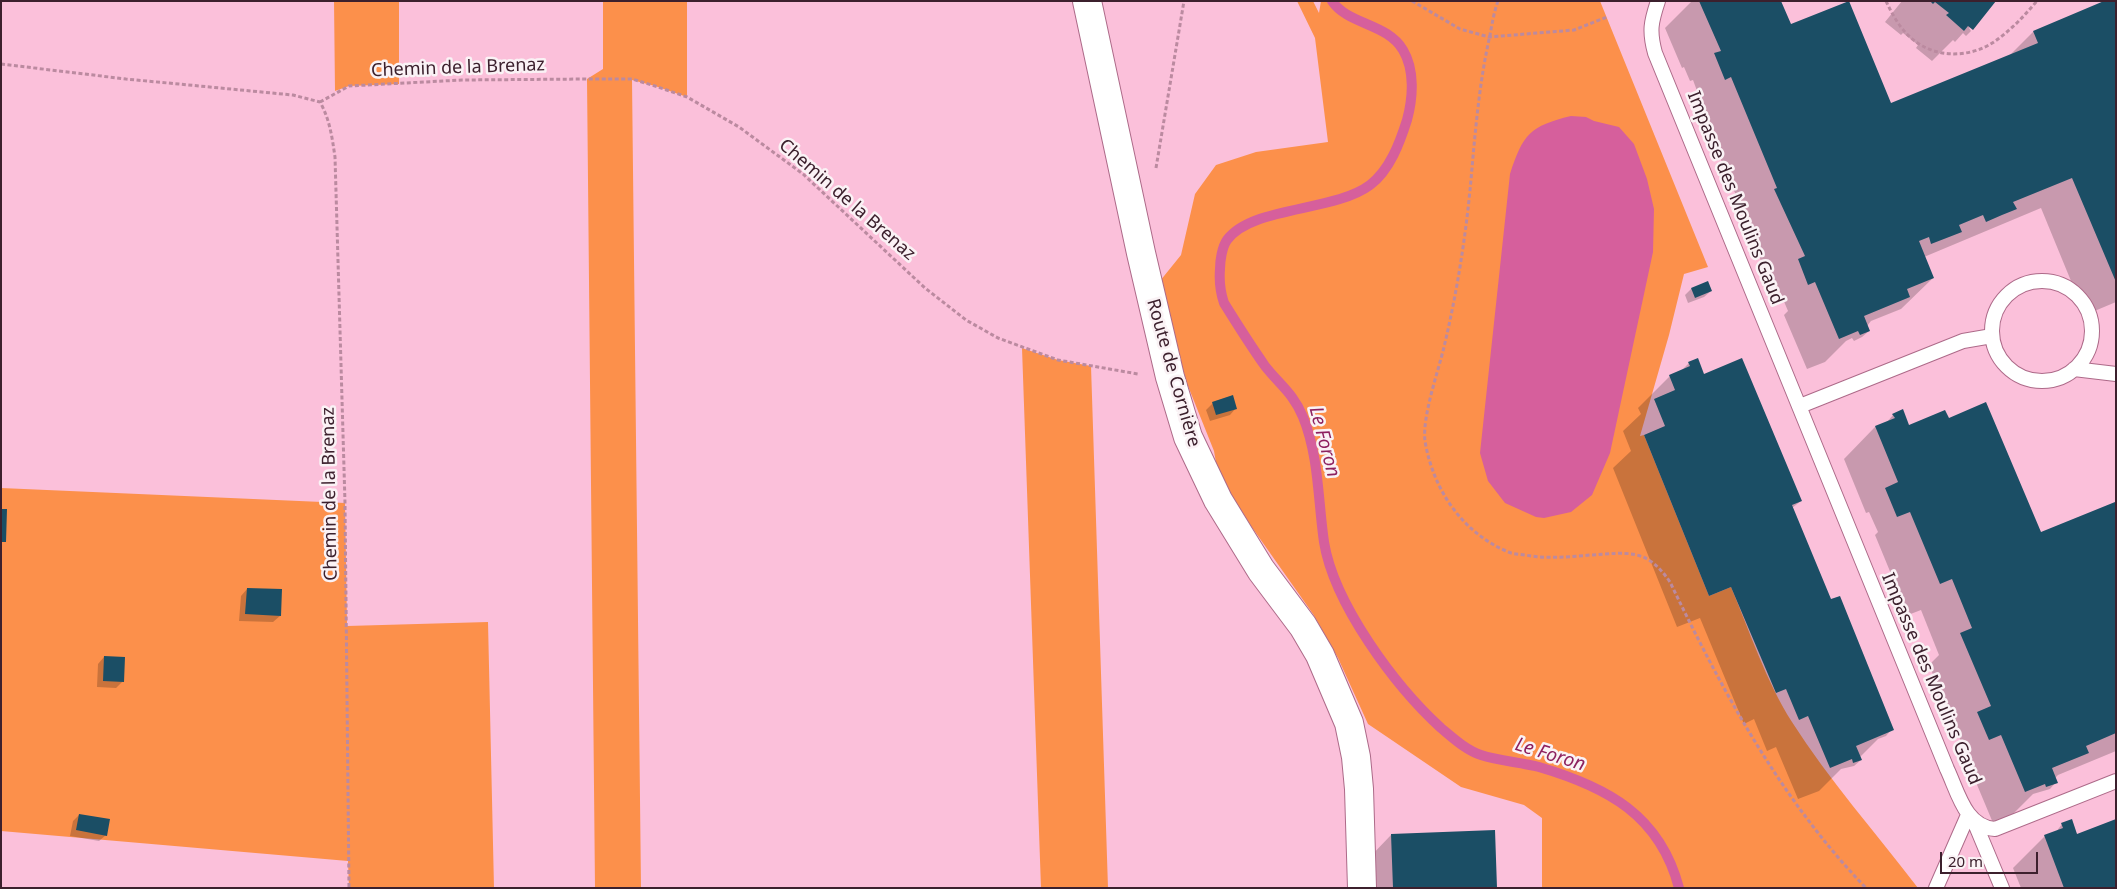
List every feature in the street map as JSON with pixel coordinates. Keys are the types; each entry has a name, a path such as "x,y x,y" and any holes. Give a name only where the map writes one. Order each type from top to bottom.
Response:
{"street":[{"name":"Route de Cornière","path":"1087,1 1139,244 1170,377 1188,437 1204,474 1262,570 1303,626 1320,654 1349,723 1356,757 1362,888"}],"lane":[{"name":"Impasse des Moulins Gaud","path":"1658,1 1650,28 1650,36 1655,53 1944,760 2002,888"},
{"path":"2043,281 2061,285 2076,294 2084,303 2092,326 2088,350 2074,369 2060,377 2044,381 2023,377 2013,372 1999,356 1992,336 1996,312 2009,293 2019,286 2031,282 2043,281"},
{"path":"1800,406 1963,341 1992,336"},
{"path":"2074,369 2116,374"},
{"path":"1936,888 1971,818 1988,829 2004,827 2116,781"}],"path":[{"path":"1155,172 1184,1"},
{"path":"1412,1 1460,29 1489,37 1574,30 1607,17"},
{"path":"1498,1 1483,62 1459,279 1428,414 1425,438 1435,476 1444,496 1472,530 1491,544 1508,552 1538,557 1590,556 1621,552 1648,558 1660,568 1670,582 1722,684 1758,748 1798,809 1842,863 1866,888"},
{"path":"1886,1 1901,27 1914,41 1936,52 1952,54 1981,49 1998,40 2037,1"},
{"path":"1,64 126,79 293,95 320,102"},
{"name":"Chemin de la Brenaz","path":"348,888 345,503 335,157 330,125 320,102 349,86 462,80 632,79 656,86 687,97 739,126 803,174 925,288 966,320 998,338 1058,360 1148,376 1170,377"}],"shaded area":[{"path":"334,1 399,1 399,84 349,86 335,91"},
{"path":"603,1 687,1 687,97 632,80 641,888 595,888 587,79 603,69"},
{"path":"1297,1 1313,1 1319,13 1321,1 1600,1 1708,267 1684,274 1669,335 1640,436 1644,435 1709,596 1731,587 1766,673 1792,722 1837,786 1918,888 1542,888 1542,818 1524,805 1461,787 1368,724 1338,658 1313,614 1251,526 1218,474 1214,451 1186,381 1160,281 1181,255 1195,194 1216,165 1256,152 1328,142 1315,38"},
{"path":"1571,116 1586,117 1594,121 1619,127 1634,144 1647,179 1654,209 1653,252 1610,453 1592,495 1571,512 1544,518 1536,517 1505,503 1488,481 1480,453 1510,174 1519,149 1530,134 1546,124"},
{"path":"1022,348 1058,360 1091,366 1108,888 1041,888"},
{"path":"1,488 345,503 347,626 488,622 494,888 349,888 348,861 1,831"}],"building":[{"path":"1699,1 1781,1 1791,24 1849,1 1891,103 2038,43 2033,31 2104,1 2116,1 2116,282 2072,178 2013,202 2017,209 1986,222 1983,215 1959,225 1962,232 1931,244 1929,237 1919,241 1934,278 1907,289 1910,297 1864,316 1870,331 1860,335 1858,331 1839,339 1815,282 1808,285 1798,259 1805,256 1774,189 1777,188 1731,77 1725,80 1714,53 1721,51"},
{"path":"1930,1 1996,1 1973,30 1968,26 1964,31 1946,15 1949,13 1935,2 1933,4"},
{"path":"1708,281 1712,291 1695,298 1691,288"},
{"path":"1698,358 1704,374 1742,358 1802,501 1792,505 1831,599 1840,596 1894,730 1856,746 1862,760 1853,763 1852,759 1830,768 1808,716 1799,720 1786,689 1776,693 1731,587 1709,596 1644,435 1665,426 1654,399 1675,390 1669,375 1690,366 1688,362"},
{"path":"1233,395 1237,409 1216,415 1212,402"},
{"path":"1986,402 2041,532 2115,502 2116,505 2116,733 2086,746 2089,753 2052,768 2058,783 2046,787 2045,784 2025,792 2001,735 1989,740 1977,712 1991,706 1960,633 1972,628 1952,579 1940,584 1910,512 1897,517 1885,488 1898,482 1875,426 1895,418 1892,414 1903,409 1909,425 1945,410 1949,418"},
{"path":"1,509 7,509 6,542 1,542"},
{"path":"247,588 282,589 281,616 245,614"},
{"path":"104,656 125,657 124,682 103,681"},
{"path":"79,814 110,819 107,836 76,830"},
{"path":"2072,819 2077,834 2116,819 2116,888 2064,888 2044,835 2063,828 2061,823"},
{"path":"1495,830 1497,888 1393,888 1391,834"}],"waterway":[{"name":"Le Foron","path":"1332,1 1348,15 1387,34 1403,50 1410,66 1412,93 1407,120 1401,137 1389,164 1383,172 1370,185 1355,194 1255,221 1239,229 1227,240 1220,262 1220,282 1224,303 1265,366 1295,402 1303,417 1315,463 1324,542 1330,566 1353,617 1386,667 1441,728 1470,750 1488,757 1532,765 1564,775 1587,784 1627,808 1644,823 1659,841 1670,863 1679,888"}]}
